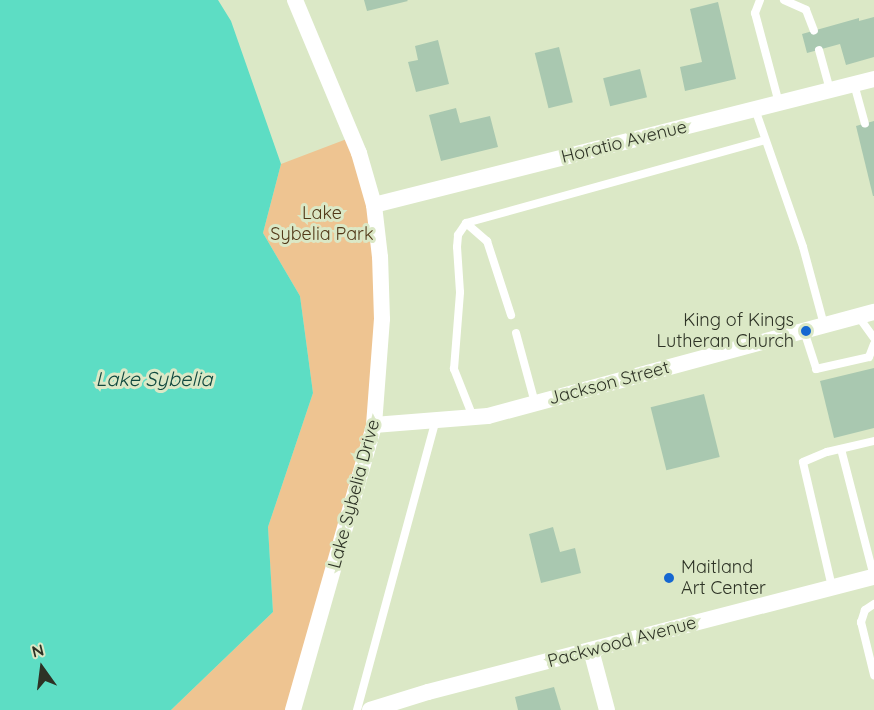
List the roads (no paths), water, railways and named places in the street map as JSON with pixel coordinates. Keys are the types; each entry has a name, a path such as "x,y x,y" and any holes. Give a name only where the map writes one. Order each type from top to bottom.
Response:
{"street":[{"name":"Lake Sybelia Drive","path":"293,710 375,425 382,318 380,257 374,205 359,153 295,0"},
{"name":"Horatio Avenue","path":"374,205 874,79"},
{"name":"Jackson Street","path":"375,425 435,422 473,417 535,403 866,314"},
{"name":"Packwood Avenue","path":"370,710 874,577"},
{"path":"591,650 607,710"}],"lane":[{"path":"760,0 755,13 779,103"},
{"path":"784,0 806,10 814,30"},
{"path":"819,50 830,90"},
{"path":"854,84 865,124"},
{"path":"755,109 803,247 824,325"},
{"path":"473,417 454,369 460,292 457,247 458,235 466,223 765,140"},
{"path":"466,223 487,241 511,315"},
{"path":"866,314 874,339"},
{"path":"804,331 816,369 869,357 874,344"},
{"path":"516,333 535,403"},
{"path":"357,710 435,422"},
{"path":"832,587 803,462 874,441"},
{"path":"841,449 874,577"},
{"path":"874,604 865,610 861,622 874,675"}],"water":[{"name":"Lake Sybelia","path":"0,0 218,0 231,21 281,164 263,233 300,296 313,393 268,527 273,612 171,710 0,710"}],"place":[{"name":"King of Kings Lutheran Church","path":"806,331"},
{"name":"Maitland Art Center","path":"669,578"}],"park label":[{"name":"Lake Sybelia Park","path":"322,224"}]}
